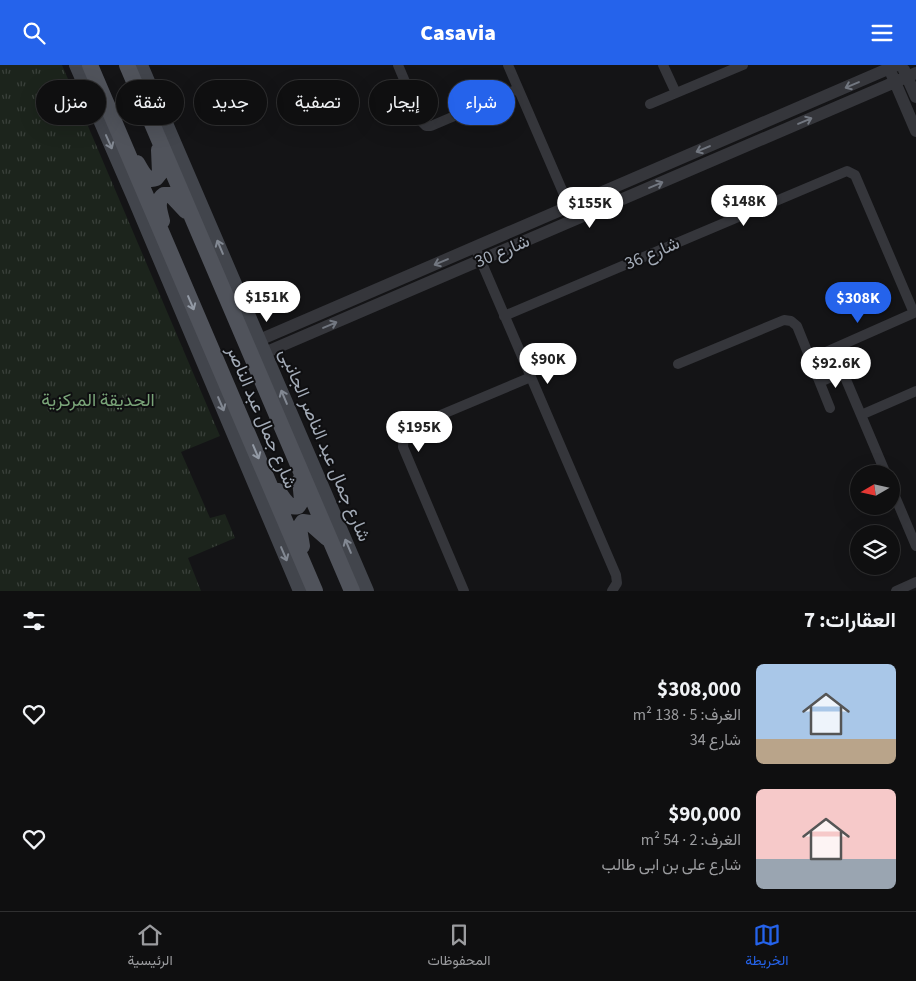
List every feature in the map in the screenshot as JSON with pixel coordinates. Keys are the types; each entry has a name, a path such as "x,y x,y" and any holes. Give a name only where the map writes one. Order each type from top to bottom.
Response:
{"main road":[{"path":"76,65 217,378 300,591"},
{"name":"شارع جمال عبد الناصر","path":"90,65 166,243 217,378 266,475 315,591"},
{"name":"شارع جمال عبد الناصر","path":"127,65 194,220 256,349 299,466 352,591"},
{"name":"شارع جمال عبد الناصر الجانبى","path":"141,65 256,349 367,591"},
{"path":"122,140 146,178 153,179 159,176 160,173 158,136"},
{"path":"166,243 159,203 161,196 171,195 194,220"},
{"path":"266,475 288,505 296,507 300,505 302,500 299,466"},
{"path":"305,567 299,530 302,524 310,523 330,541"}],"street":[{"path":"398,65 422,122 428,126 518,89"},
{"path":"508,65 574,220"},
{"path":"663,65 676,93"},
{"path":"650,104 743,65"},
{"name":"شارع 30","path":"256,349 475,247 893,67"},
{"path":"893,67 895,82 916,131"},
{"name":"شارع 30","path":"256,349 481,260 895,82 908,72"},
{"path":"908,72 916,97"},
{"name":"شارع 36","path":"504,315 847,171 856,175 915,312"},
{"path":"475,247 616,575 617,583 612,591"},
{"path":"810,359 915,312"},
{"path":"678,364 784,320 791,321 797,326 830,408"},
{"path":"833,349 882,465"},
{"path":"820,382 842,372"},
{"path":"464,591 403,447 404,435 412,427 531,377"},
{"path":"861,415 916,391"},
{"path":"900,508 916,546"},
{"path":"896,591 916,582"}],"green space":[{"name":"الحديقة المركزية","path":"0,65 62,65 68,80 36,80 36,125 88,125 220,436 181,452 210,518 225,514 235,538 188,558 201,591 0,591"}]}
